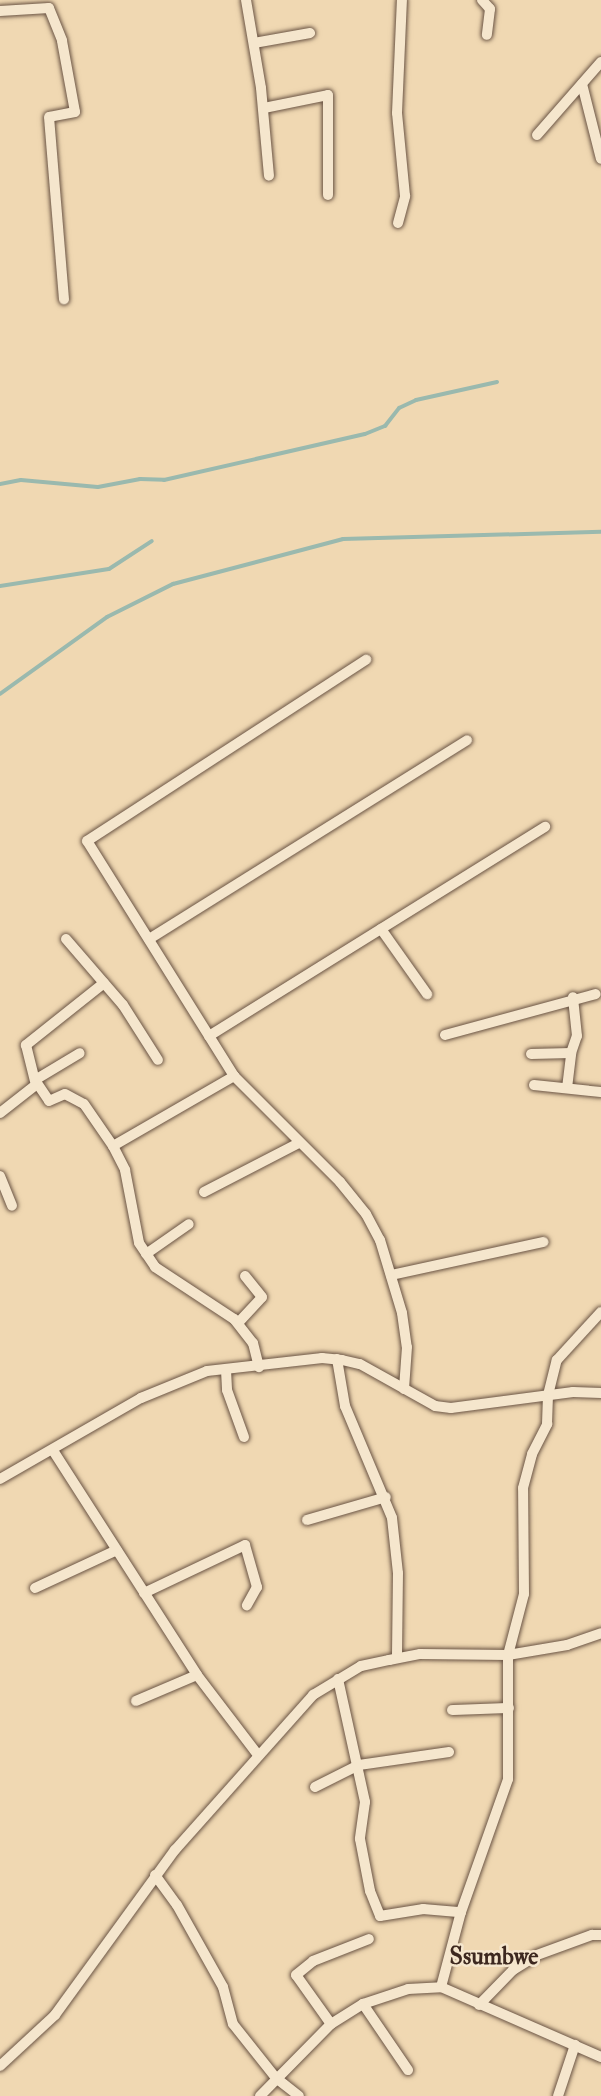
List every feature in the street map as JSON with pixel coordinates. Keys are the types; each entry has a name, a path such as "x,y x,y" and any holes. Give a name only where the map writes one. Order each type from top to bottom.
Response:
{"street":[{"path":"246,0 264,108 268,176"},
{"path":"398,223 405,196 397,113 402,0"},
{"path":"482,0 490,9 487,35"},
{"path":"0,11 49,8 62,41 75,112 49,117 64,299"},
{"path":"254,44 310,33"},
{"path":"537,135 601,62"},
{"path":"582,84 601,159"},
{"path":"264,108 328,95 328,195"},
{"path":"366,660 87,841 234,1076 340,1182 366,1214 391,1275 407,1347 404,1389"},
{"path":"148,939 467,740"},
{"path":"209,1036 545,827"},
{"path":"381,929 427,994"},
{"path":"66,939 123,1005 158,1060"},
{"path":"104,983 26,1046 36,1082 49,1101 65,1094 84,1104 113,1146 125,1170 139,1243 146,1254 155,1267 238,1323 253,1343 259,1367"},
{"path":"446,1035 573,997 596,994"},
{"path":"567,1089 571,1053 577,1036 573,997"},
{"path":"0,1113 36,1082 80,1053"},
{"path":"531,1054 571,1053"},
{"path":"113,1146 234,1076"},
{"path":"534,1085 601,1092"},
{"path":"204,1192 299,1143"},
{"path":"0,1176 12,1206"},
{"path":"146,1254 189,1224"},
{"path":"391,1275 543,1242"},
{"path":"238,1323 262,1297 245,1276"},
{"path":"441,1988 461,1912 508,1779 508,1654 524,1594 524,1488 532,1454 547,1424 548,1395 563,1349 601,1312"},
{"path":"337,1359 345,1406 386,1497 398,1573 397,1658"},
{"path":"0,1479 54,1452 141,1398 207,1371 337,1359 360,1364 435,1406 451,1408 548,1395 601,1394"},
{"path":"226,1370 227,1390 244,1437"},
{"path":"54,1452 197,1675 258,1755"},
{"path":"307,1520 386,1497"},
{"path":"144,1593 245,1545 256,1587 247,1605"},
{"path":"35,1588 117,1550"},
{"path":"0,2066 55,2015 155,1875 313,1695 361,1666 397,1658 456,1653 508,1654 567,1645 601,1633"},
{"path":"136,1701 197,1675"},
{"path":"338,1679 359,1765 365,1802 360,1839 370,1891 380,1917 423,1909 461,1912"},
{"path":"452,1710 509,1708"},
{"path":"315,1786 359,1765 449,1752"},
{"path":"155,1875 177,1905 223,1987 233,2024 276,2078 299,2096"},
{"path":"479,2005 513,1970 537,1955 592,1935 601,1935"},
{"path":"331,2024 296,1975 313,1960 369,1939"},
{"path":"260,2096 331,2024 363,2004 408,1989 441,1988 601,2057"},
{"path":"363,2004 408,2070"},
{"path":"558,2096 575,2045"}],"waterway":[{"path":"0,484 21,480 98,487 140,479 164,480 365,434 385,426 399,408 416,400 497,382"},
{"path":"0,694 107,617 173,584 343,539 601,532"},
{"path":"0,586 109,569 152,541"}],"district":[{"name":"Ssumbwe","path":"494,1957"}]}
